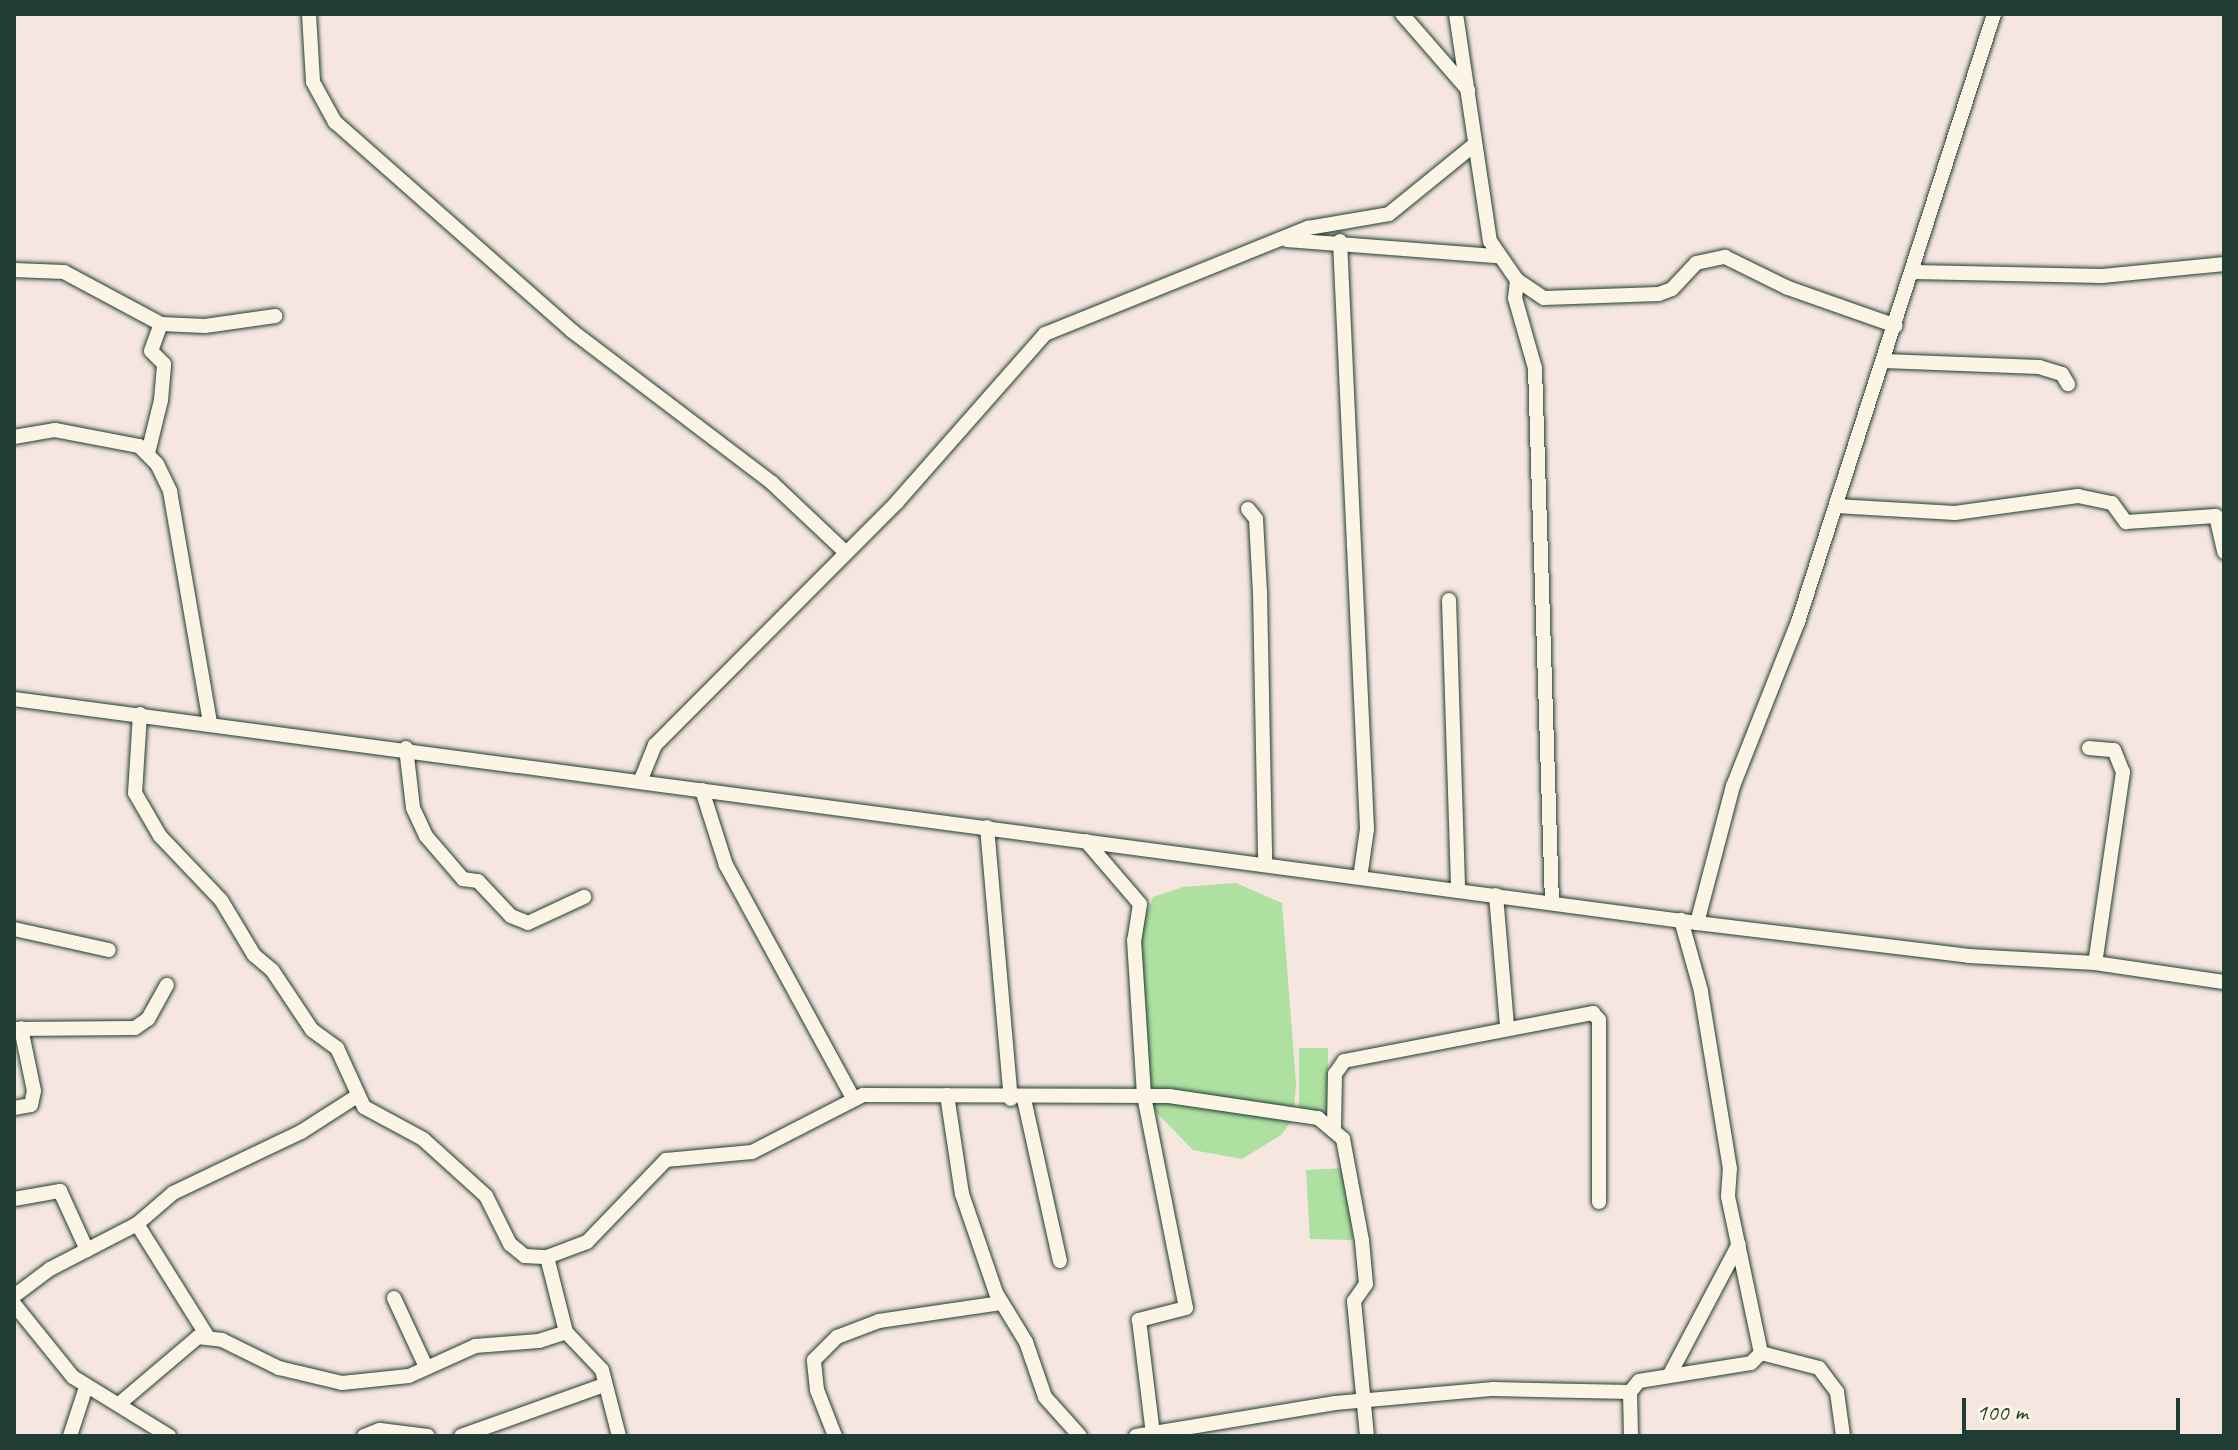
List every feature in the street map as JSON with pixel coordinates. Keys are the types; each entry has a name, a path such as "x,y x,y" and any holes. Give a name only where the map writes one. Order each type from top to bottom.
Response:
{"street":[{"path":"309,14 313,82 335,122 572,331 772,483 843,550"},
{"path":"1402,14 1468,91"},
{"path":"1456,14 1475,144 1497,256 1517,280 1544,298 1659,294 1672,289 1696,263 1725,257 1788,288 1896,326"},
{"path":"1697,923 1733,786 1836,506 1914,272 1994,14"},
{"path":"640,782 655,745 843,550 897,502 1045,334 1318,225 1389,214 1475,144"},
{"path":"1273,242 1340,241 1497,256"},
{"path":"1340,241 1367,829 1360,878"},
{"path":"1914,272 2102,276 2224,264"},
{"path":"14,270 64,272 161,324 205,326 275,316"},
{"path":"1517,280 1515,298 1535,368 1552,902"},
{"path":"161,324 151,351 164,364 161,400 148,453 170,491 210,723"},
{"path":"1884,361 2039,367 2062,374 2068,384"},
{"path":"14,437 42,428 148,453"},
{"path":"1836,506 1955,513 2078,496 2112,503 2126,522 2216,516 2224,552"},
{"path":"1248,509 1256,519 1260,592 1265,863"},
{"path":"1449,600 1458,891"},
{"path":"14,699 406,748 1697,923 1969,956 2095,963 2224,982"},
{"path":"140,714 134,782 146,814 189,874 229,911 254,955 272,970 312,1030 337,1048 357,1096 395,1128 423,1139 486,1196 510,1244 525,1256 547,1257 587,1242 666,1160 752,1152 853,1098 1144,1096 1227,1101 1318,1118 1334,1129 1347,1152 1362,1241 1366,1284 1354,1301 1368,1402 1367,1436"},
{"path":"406,748 413,808 426,836 463,879 478,881 519,922 584,897"},
{"path":"2089,748 2114,750 2123,772 2095,963"},
{"path":"702,790 726,865 822,1032 853,1098"},
{"path":"987,827 1017,1099 1060,1261"},
{"path":"1086,841 1139,898 1134,940 1144,1096 1186,1308 1139,1320 1153,1434"},
{"path":"1496,895 1507,1027"},
{"path":"1681,920 1701,991 1739,1244 1761,1353"},
{"path":"14,929 109,950"},
{"path":"14,1108 31,1105 34,1091 18,1028 135,1028 148,1019 167,985"},
{"path":"1334,1129 1335,1074 1344,1061 1507,1027 1597,1015 1599,1202"},
{"path":"947,1095 962,1194 1001,1303 1026,1342 1045,1397 1080,1436"},
{"path":"14,1296 87,1250 137,1224 173,1193 301,1132 357,1096"},
{"path":"14,1199 60,1191 87,1250"},
{"path":"137,1224 208,1337"},
{"path":"1669,1376 1739,1244"},
{"path":"547,1257 566,1332 602,1370 619,1436"},
{"path":"394,1298 426,1367"},
{"path":"835,1436 817,1390 814,1360 837,1337 879,1321 1001,1303"},
{"path":"14,1304 86,1387 169,1436"},
{"path":"119,1404 188,1341 208,1337 331,1383 385,1380 475,1346 566,1332"},
{"path":"1631,1436 1630,1392 1639,1381 1751,1363 1761,1353"},
{"path":"1761,1353 1819,1368 1837,1392 1843,1436"},
{"path":"461,1436 604,1385"},
{"path":"70,1436 86,1387"},
{"path":"1136,1436 1199,1432 1368,1402 1493,1389 1630,1392"},
{"path":"364,1436 380,1430 428,1436"}],"green space":[{"path":"1236,883 1282,903 1296,1084 1293,1119 1281,1135 1242,1159 1193,1150 1151,1107 1141,931 1153,897 1183,887"},
{"path":"1299,1048 1328,1048 1328,1111 1299,1111"},
{"path":"1345,1168 1353,1240 1310,1239 1306,1170"}]}
